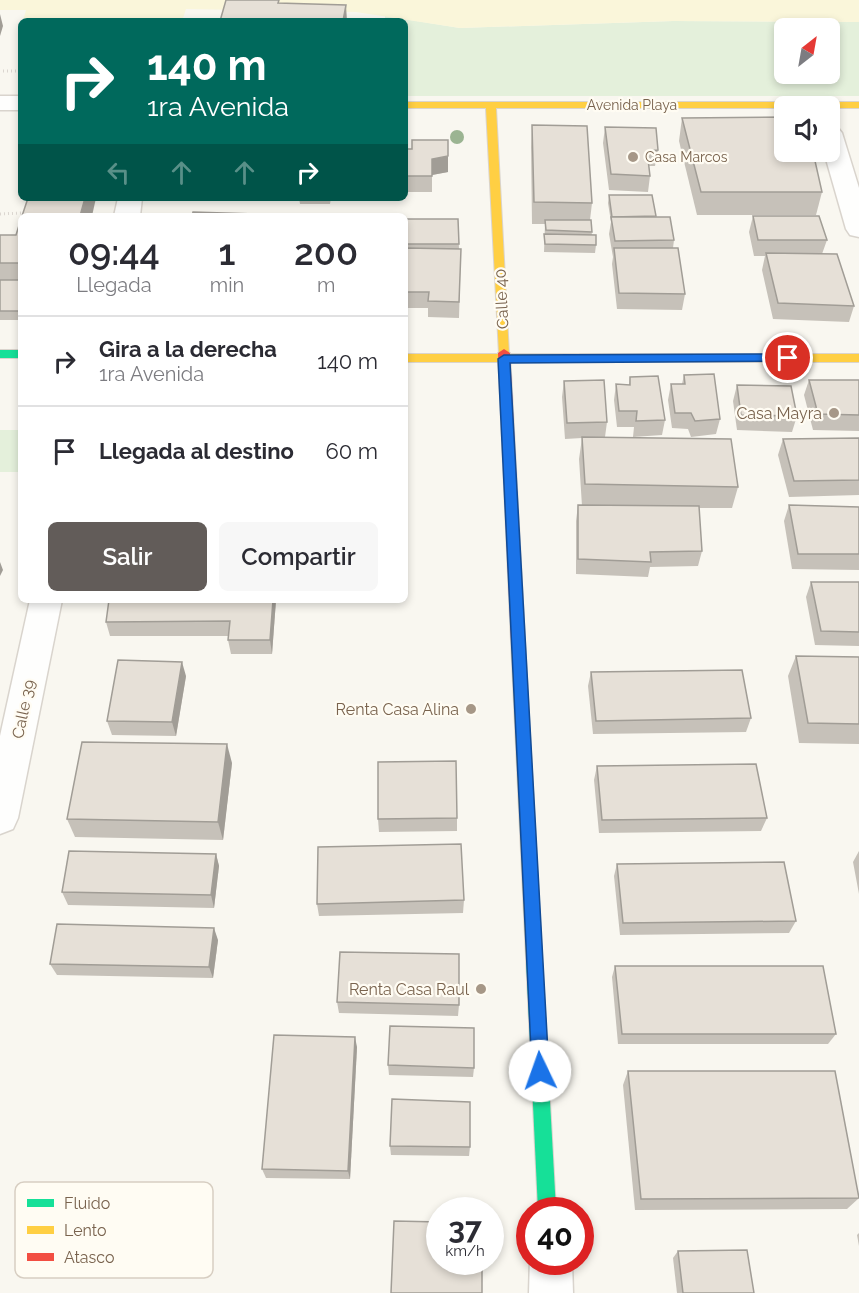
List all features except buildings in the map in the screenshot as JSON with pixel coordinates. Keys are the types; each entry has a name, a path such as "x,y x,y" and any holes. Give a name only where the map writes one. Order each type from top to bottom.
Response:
{"street":[{"path":"0,103 18,103"},
{"name":"Avenida Playa","path":"408,105 774,106"},
{"name":"Avenida Playa","path":"840,106 859,105"},
{"name":"Calle 40","path":"491,106 546,1197"},
{"path":"839,162 859,229"},
{"path":"0,354 18,354"},
{"path":"408,358 859,358"},
{"name":"Calle 39","path":"0,818 45,603"},
{"path":"550,1275 551,1293"}],"path":[{"path":"3,71 18,71"},
{"path":"0,214 18,213"}],"green space":[{"path":"408,20 460,28 673,21 774,22 774,84 840,84 840,22 859,22 859,96 408,96"},
{"path":"0,430 18,430 18,472 0,472"}],"sand":[{"path":"0,0 859,0 859,22 840,22 840,18 774,18 774,22 673,21 460,28 408,20 408,18 356,12 186,9 183,18 24,18 26,10 0,10"}],"traffic: fast":[{"path":"0,354 18,354"},
{"path":"534,957 546,1197"}],"traffic: slow":[{"path":"408,105 859,105"},
{"path":"491,106 504,353"},
{"path":"408,358 859,358"},
{"path":"518,641 534,957"}],"traffic: jam":[{"path":"504,353 518,641"}],"place":[{"name":"Casa Marcos","path":"633,157"},
{"name":"Casa Mayra","path":"834,413"},
{"name":"Renta Casa Alina","path":"471,709"},
{"name":"Renta Casa Raul","path":"481,989"}],"route":[{"path":"540,1071 504,359 788,358"}]}
